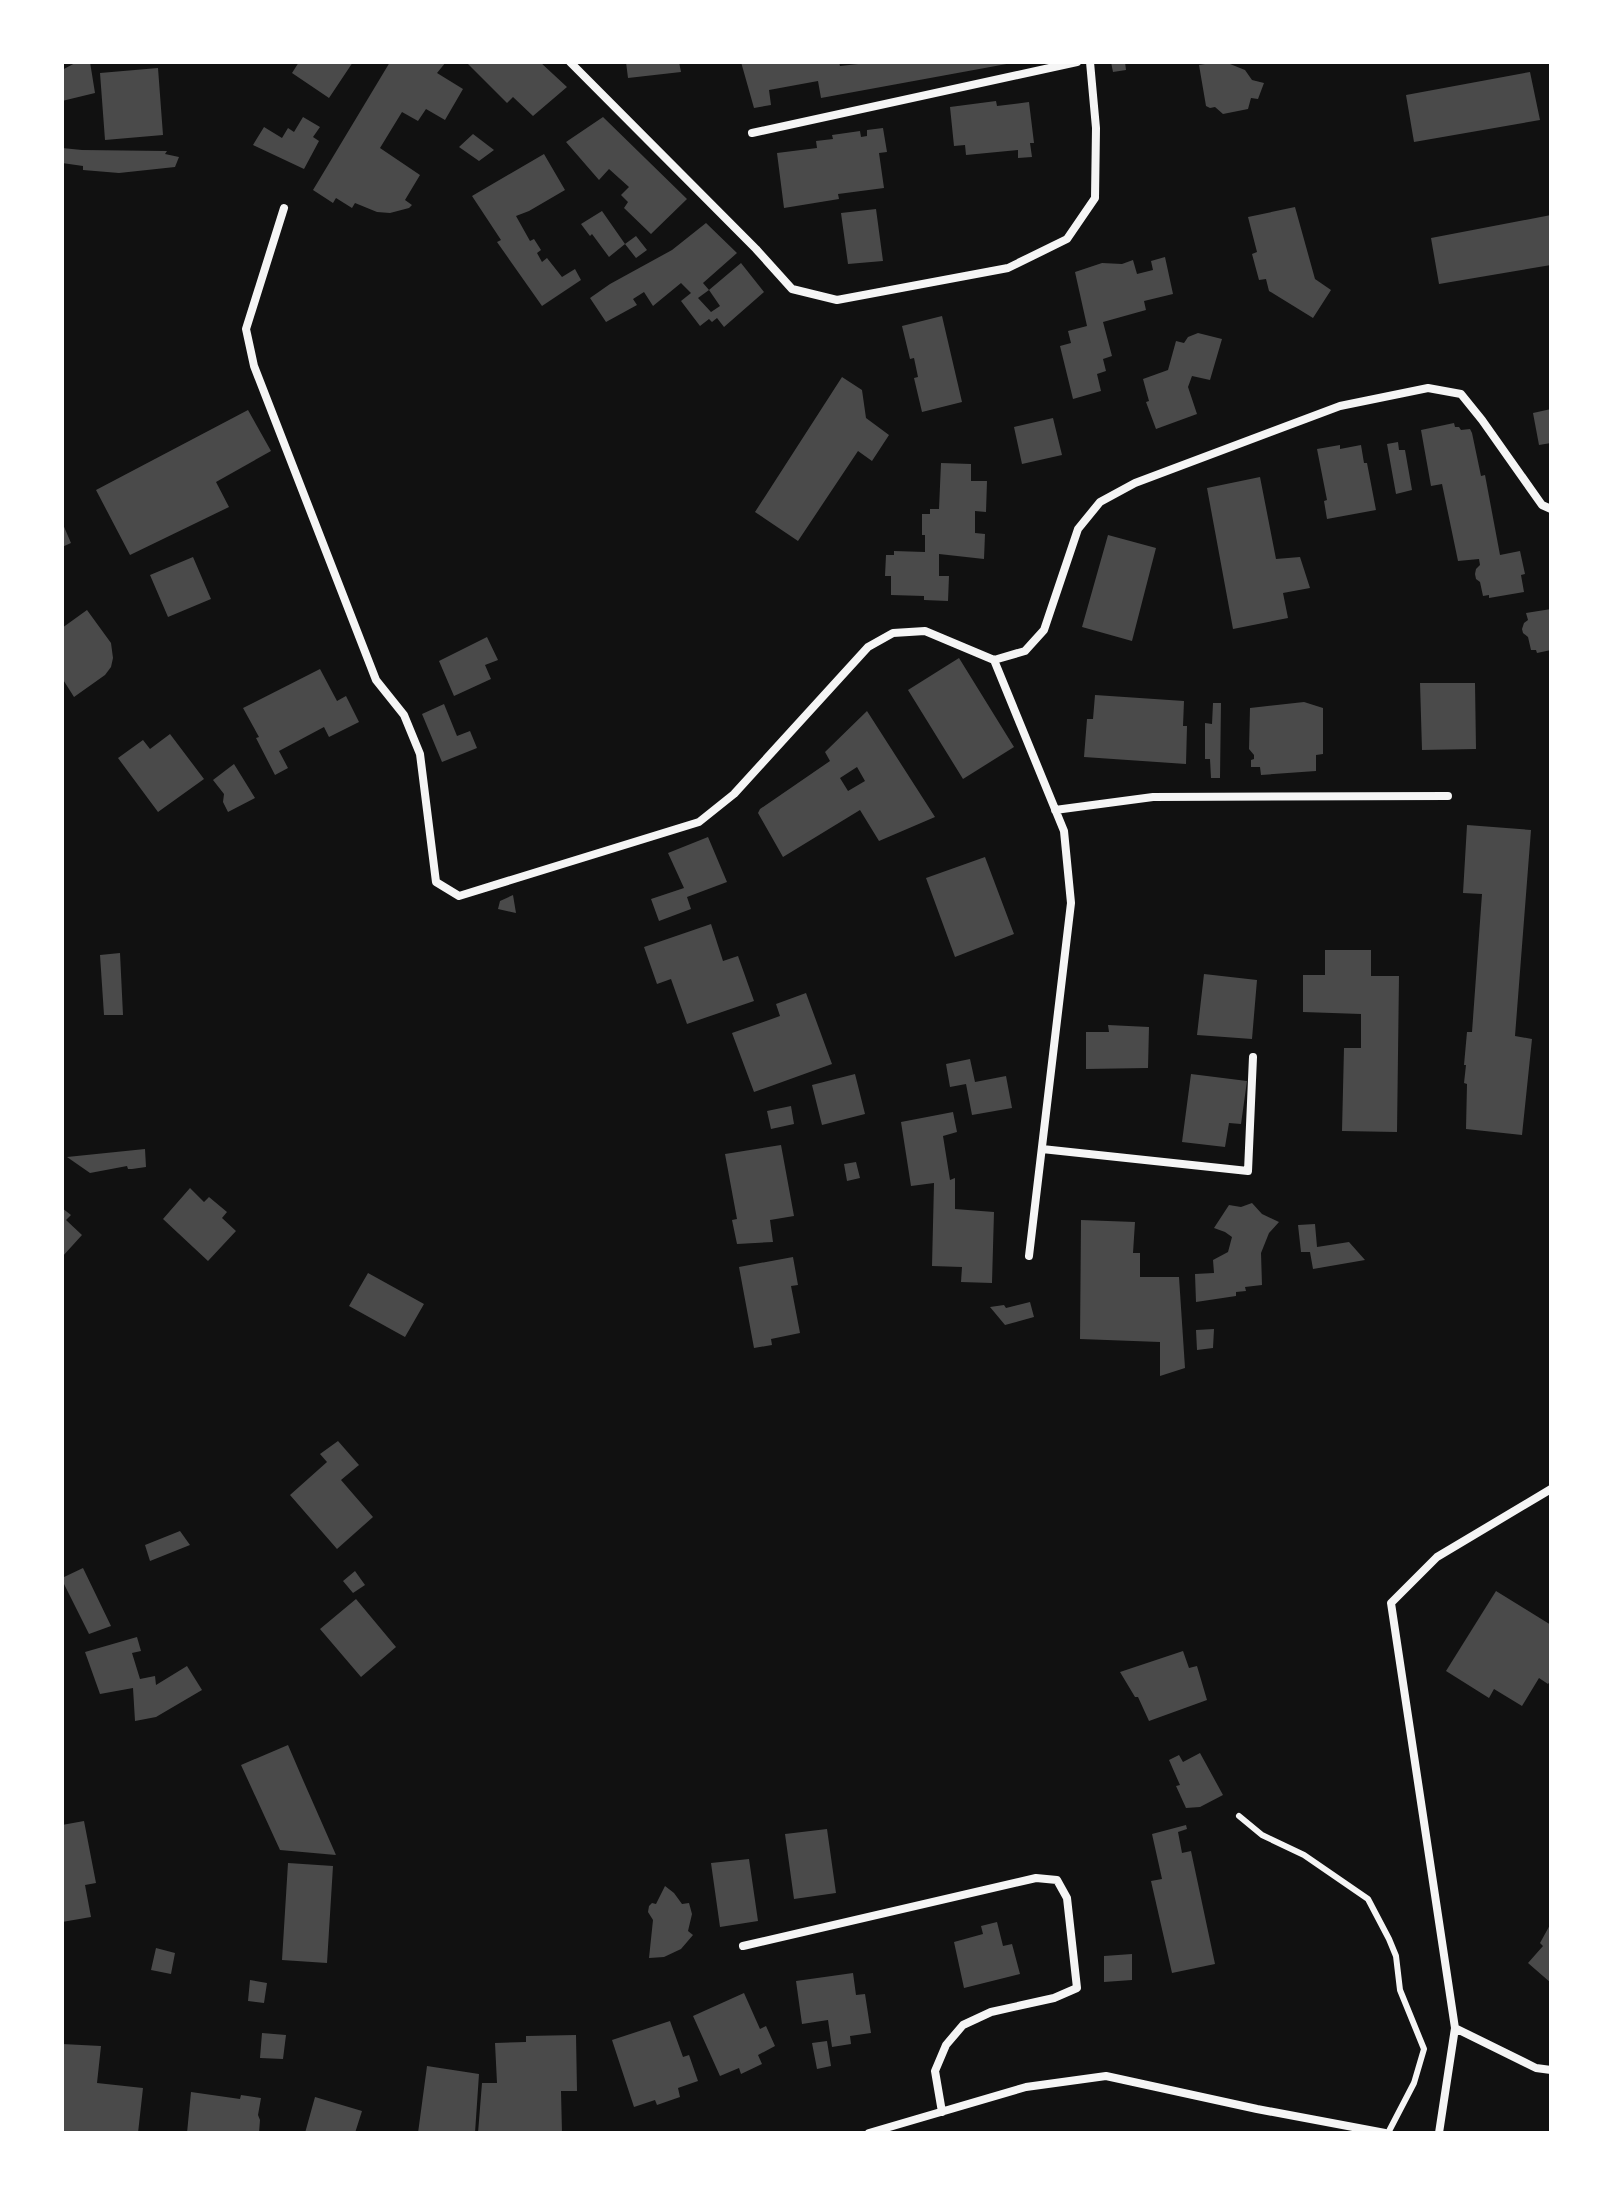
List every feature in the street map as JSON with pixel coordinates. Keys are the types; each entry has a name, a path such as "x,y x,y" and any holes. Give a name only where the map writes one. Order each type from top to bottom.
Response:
{"street":[{"path":"570,62 792,289 837,300 1008,268 1067,239 1095,198 1096,128 1090,62"},
{"path":"752,133 1077,62"},
{"path":"284,208 246,329 254,366 376,680 404,715 420,754 436,882 459,896 699,822 734,794 868,647 893,633 925,631 994,660 1025,651 1044,630 1078,529 1100,502 1135,483 1340,406 1428,388 1461,394 1542,505 1551,509"},
{"path":"994,660 1064,831 1071,903 1029,1256"},
{"path":"1055,810 1153,797 1448,796"},
{"path":"1042,1149 1248,1171 1253,1057"},
{"path":"1439,2133 1455,2028 1391,1603 1437,1557 1551,1489"},
{"path":"743,1946 1036,1878 1057,1880 1067,1898 1077,1988 1054,1998 991,2012 963,2025 946,2045 935,2071 942,2112"},
{"path":"1455,2028 1536,2068 1551,2070"},
{"path":"869,2133 1026,2087 1106,2076 1386,2133"}],"lane":[{"path":"1239,1816 1262,1835 1304,1855 1368,1899 1389,1939 1396,1956 1400,1990 1424,2049 1414,2083 1386,2133"}],"building":[{"path":"77,62 90,62 95,93 62,101 62,70"},
{"path":"299,62 353,62 329,98 292,73"},
{"path":"390,62 446,62 437,73 463,89 445,120 426,109 418,121 402,112 380,148 420,175 405,200 412,205 409,208 390,213 377,212 355,203 352,208 336,198 333,203 313,190"},
{"path":"466,62 540,62 567,87 533,116 513,97 507,103"},
{"path":"626,62 679,62 681,72 628,78"},
{"path":"741,62 839,62 840,66 858,62 1012,63 821,98 818,81 769,90 771,105 754,108"},
{"path":"1111,62 1125,62 1126,70 1113,72"},
{"path":"1217,62 1245,70 1252,80 1264,83 1258,99 1251,98 1248,109 1223,114 1215,107 1206,106 1199,65"},
{"path":"158,68 163,135 105,140 100,73"},
{"path":"1530,72 1540,120 1414,142 1406,95"},
{"path":"996,101 997,106 1029,102 1034,143 1030,143 1032,157 1018,158 1018,150 966,155 965,145 954,146 950,107"},
{"path":"303,117 320,127 313,137 319,141 304,169 253,145 264,127 282,138 288,128 294,132"},
{"path":"603,117 687,199 651,234 624,208 628,202 621,195 629,187 609,169 599,180 566,142"},
{"path":"883,128 887,152 879,153 884,188 838,194 839,199 784,208 777,153 817,148 816,141 833,139 832,135 860,131 861,137 867,136 867,130"},
{"path":"473,134 494,150 479,161 459,147"},
{"path":"62,148 167,151 165,154 179,157 175,167 119,173 83,170 83,166 62,163"},
{"path":"544,154 565,190 516,216 530,241 534,239 541,250 537,253 542,262 547,258 562,277 575,269 581,280 542,306 497,242 501,240 472,196"},
{"path":"1295,207 1315,279 1331,290 1313,318 1269,291 1266,279 1259,280 1252,254 1257,252 1248,217"},
{"path":"876,209 883,261 848,264 841,213"},
{"path":"602,211 625,244 609,257 581,224"},
{"path":"1551,215 1551,265 1439,284 1431,238"},
{"path":"706,223 737,253 703,283 709,290 741,263 764,292 724,327 717,318 712,322 709,319 700,326 681,301 691,293 681,283 653,306 644,292 633,299 637,305 606,322 590,298 672,250","holes":["709,290 720,306 711,312 698,298"]},
{"path":"636,236 647,250 636,258 625,244"},
{"path":"1165,257 1173,294 1144,301 1146,310 1103,322 1112,356 1103,359 1106,371 1097,374 1101,391 1073,399 1060,346 1071,343 1068,331 1087,326 1075,272 1102,263 1122,264 1133,260 1137,274 1153,270 1151,261"},
{"path":"942,316 962,402 922,412 914,378 918,377 914,358 910,359 902,326"},
{"path":"1198,333 1222,339 1210,380 1192,376 1188,387 1197,414 1156,429 1146,402 1149,401 1143,379 1168,370 1176,341 1184,343 1188,337"},
{"path":"842,377 862,390 866,418 889,435 872,461 858,451 798,541 755,512"},
{"path":"1551,409 1551,443 1539,445 1533,413"},
{"path":"248,410 271,451 216,482 229,507 130,555 96,490"},
{"path":"1053,418 1062,455 1022,464 1014,427"},
{"path":"1454,423 1455,427 1470,429 1472,433 1481,476 1485,475 1500,555 1520,551 1525,574 1521,575 1524,592 1489,598 1489,595 1483,596 1475,574 1480,565 1479,559 1458,561 1442,484 1431,486 1421,430"},
{"path":"1398,442 1399,450 1405,450 1412,490 1396,494 1387,444"},
{"path":"1340,445 1340,449 1361,445 1376,510 1327,519 1324,501 1327,500 1317,449"},
{"path":"941,463 971,464 971,481 987,481 986,512 975,511 975,533 985,534 984,559 939,554 939,576 949,576 948,601 924,600 924,596 891,595 891,576 885,576 886,555 894,555 894,551 925,552 922,514 930,514 930,509 939,509"},
{"path":"1260,477 1276,559 1300,557 1310,588 1283,593 1288,618 1233,629 1207,488"},
{"path":"62,522 71,543 62,547"},
{"path":"1108,535 1156,548 1132,641 1082,627"},
{"path":"193,557 211,599 168,617 150,575"},
{"path":"1551,609 1551,650 1537,653 1531,650 1528,637 1523,633 1524,623 1528,620 1526,613"},
{"path":"87,610 111,643 113,658 105,675 74,697 62,678 62,628"},
{"path":"487,637 498,660 485,665 491,679 454,696 439,661"},
{"path":"959,658 1014,747 963,779 908,690"},
{"path":"320,669 337,701 346,696 359,722 329,737 324,727 279,751 288,768 275,775 243,708"},
{"path":"1420,683 1475,683 1476,749 1422,750"},
{"path":"1095,695 1184,701 1186,764 1084,757 1087,719 1093,719"},
{"path":"1304,702 1323,708 1323,754 1316,755 1316,771 1261,775 1260,767 1251,767 1254,755 1249,749 1250,708"},
{"path":"1213,703 1221,703 1220,778 1211,778 1210,759 1205,759 1205,723 1212,724"},
{"path":"444,704 457,736 470,731 477,748 442,762 422,714"},
{"path":"867,711 935,817 879,841 860,810 783,857 758,813 830,761 825,752","holes":["857,767 865,781 848,791 840,778"]},
{"path":"170,734 204,779 158,812 118,758 143,740 150,749"},
{"path":"234,764 255,798 228,812 223,802 224,794 213,780"},
{"path":"1467,825 1531,830 1515,1036 1532,1039 1522,1135 1466,1129 1467,1084 1464,1083 1464,1065 1467,1032 1472,1032 1482,894 1463,893"},
{"path":"708,837 727,882 687,897 691,909 659,921 651,899 684,888 668,853"},
{"path":"985,857 1014,934 955,957 926,878"},
{"path":"513,895 516,913 498,909 500,901"},
{"path":"711,924 723,961 738,956 754,1001 687,1024 671,979 657,984 644,947"},
{"path":"1325,950 1371,950 1371,976 1399,976 1397,1132 1342,1131 1344,1048 1361,1048 1361,1014 1303,1012 1303,975 1325,975"},
{"path":"120,953 123,1015 104,1015 100,955"},
{"path":"1204,974 1257,980 1252,1039 1197,1035"},
{"path":"806,993 832,1064 754,1092 732,1033 780,1016 776,1004"},
{"path":"1108,1025 1149,1027 1148,1068 1086,1069 1086,1032 1109,1032"},
{"path":"970,1059 975,1082 1006,1076 1012,1108 972,1115 966,1084 950,1087 946,1064"},
{"path":"855,1074 865,1114 822,1125 812,1085"},
{"path":"1191,1074 1247,1081 1241,1124 1229,1123 1225,1147 1182,1142"},
{"path":"791,1106 794,1124 771,1129 767,1111"},
{"path":"953,1112 957,1132 943,1136 950,1180 955,1178 955,1209 994,1212 992,1283 961,1282 962,1267 932,1266 934,1183 911,1186 901,1122"},
{"path":"781,1145 794,1216 770,1220 773,1242 737,1244 732,1220 737,1219 725,1154"},
{"path":"145,1149 146,1167 132,1169 127,1166 90,1173 67,1157"},
{"path":"856,1162 860,1178 847,1181 844,1164"},
{"path":"190,1188 204,1202 209,1197 227,1212 222,1218 236,1231 208,1261 163,1219"},
{"path":"1252,1203 1262,1214 1279,1222 1269,1233 1261,1253 1262,1285 1245,1287 1246,1291 1236,1292 1236,1296 1196,1302 1195,1274 1214,1273 1213,1260 1228,1252 1232,1237 1214,1228 1229,1205 1241,1207"},
{"path":"62,1208 71,1215 66,1220 82,1235 62,1257"},
{"path":"1081,1220 1135,1222 1133,1253 1140,1253 1140,1277 1179,1277 1185,1368 1160,1376 1160,1342 1080,1339"},
{"path":"1315,1224 1317,1247 1349,1242 1365,1260 1313,1269 1310,1252 1301,1252 1298,1225"},
{"path":"793,1257 798,1285 791,1286 800,1333 771,1339 772,1345 754,1348 739,1267"},
{"path":"368,1273 424,1304 405,1337 349,1306"},
{"path":"1030,1302 1034,1317 1005,1325 990,1307 1004,1305 1006,1308"},
{"path":"1214,1329 1213,1348 1197,1350 1196,1330"},
{"path":"338,1441 359,1465 341,1480 373,1517 337,1549 290,1495 327,1462 320,1454"},
{"path":"180,1531 190,1545 150,1561 145,1545"},
{"path":"83,1568 111,1626 89,1634 62,1580"},
{"path":"355,1571 365,1585 353,1593 343,1581"},
{"path":"1496,1591 1551,1625 1551,1680 1548,1684 1539,1678 1522,1706 1494,1689 1489,1698 1446,1671"},
{"path":"356,1599 396,1647 361,1677 320,1629"},
{"path":"137,1637 141,1651 132,1653 140,1679 155,1676 156,1685 187,1666 202,1690 156,1717 135,1721 133,1688 100,1694 85,1652"},
{"path":"1183,1651 1189,1668 1197,1666 1207,1700 1149,1721 1138,1697 1135,1697 1120,1672"},
{"path":"288,1745 336,1855 280,1850 241,1765"},
{"path":"1200,1753 1223,1795 1200,1807 1186,1808 1169,1760 1179,1755 1183,1762"},
{"path":"84,1821 96,1883 85,1885 91,1917 62,1922 62,1825"},
{"path":"1186,1825 1187,1829 1178,1832 1182,1853 1191,1851 1215,1964 1172,1973 1151,1881 1162,1879 1152,1834"},
{"path":"827,1829 836,1893 794,1899 785,1834"},
{"path":"749,1859 758,1921 720,1927 711,1863"},
{"path":"288,1863 333,1866 327,1963 282,1960"},
{"path":"665,1886 682,1904 689,1903 692,1914 688,1931 693,1935 681,1949 664,1957 649,1958 653,1920 648,1912 649,1906 656,1904"},
{"path":"997,1922 1003,1946 1012,1944 1020,1974 964,1988 954,1942 983,1934 981,1926"},
{"path":"1551,1923 1551,1983 1528,1963 1543,1946 1540,1943"},
{"path":"156,1948 175,1953 171,1974 151,1970"},
{"path":"1132,1954 1132,1980 1104,1982 1104,1956"},
{"path":"853,1973 856,1995 865,1994 871,2033 850,2036 851,2044 832,2047 828,2020 802,2024 796,1981"},
{"path":"250,1980 267,1983 264,2003 248,2001"},
{"path":"744,1993 760,2029 766,2026 775,2046 758,2055 762,2064 741,2074 739,2068 720,2076 693,2016"},
{"path":"670,2021 683,2057 689,2055 698,2081 678,2088 680,2097 657,2105 655,2100 634,2107 612,2040"},
{"path":"262,2033 286,2035 283,2059 260,2058"},
{"path":"576,2035 577,2091 561,2091 562,2133 478,2133 482,2083 497,2083 495,2043 526,2042 526,2036"},
{"path":"827,2041 831,2066 817,2069 812,2043"},
{"path":"62,2044 101,2046 97,2083 143,2088 138,2133 62,2133"},
{"path":"427,2066 479,2074 475,2133 418,2133"},
{"path":"191,2092 240,2099 241,2095 261,2098 259,2133 187,2133"},
{"path":"315,2097 362,2111 355,2133 305,2133"}]}
